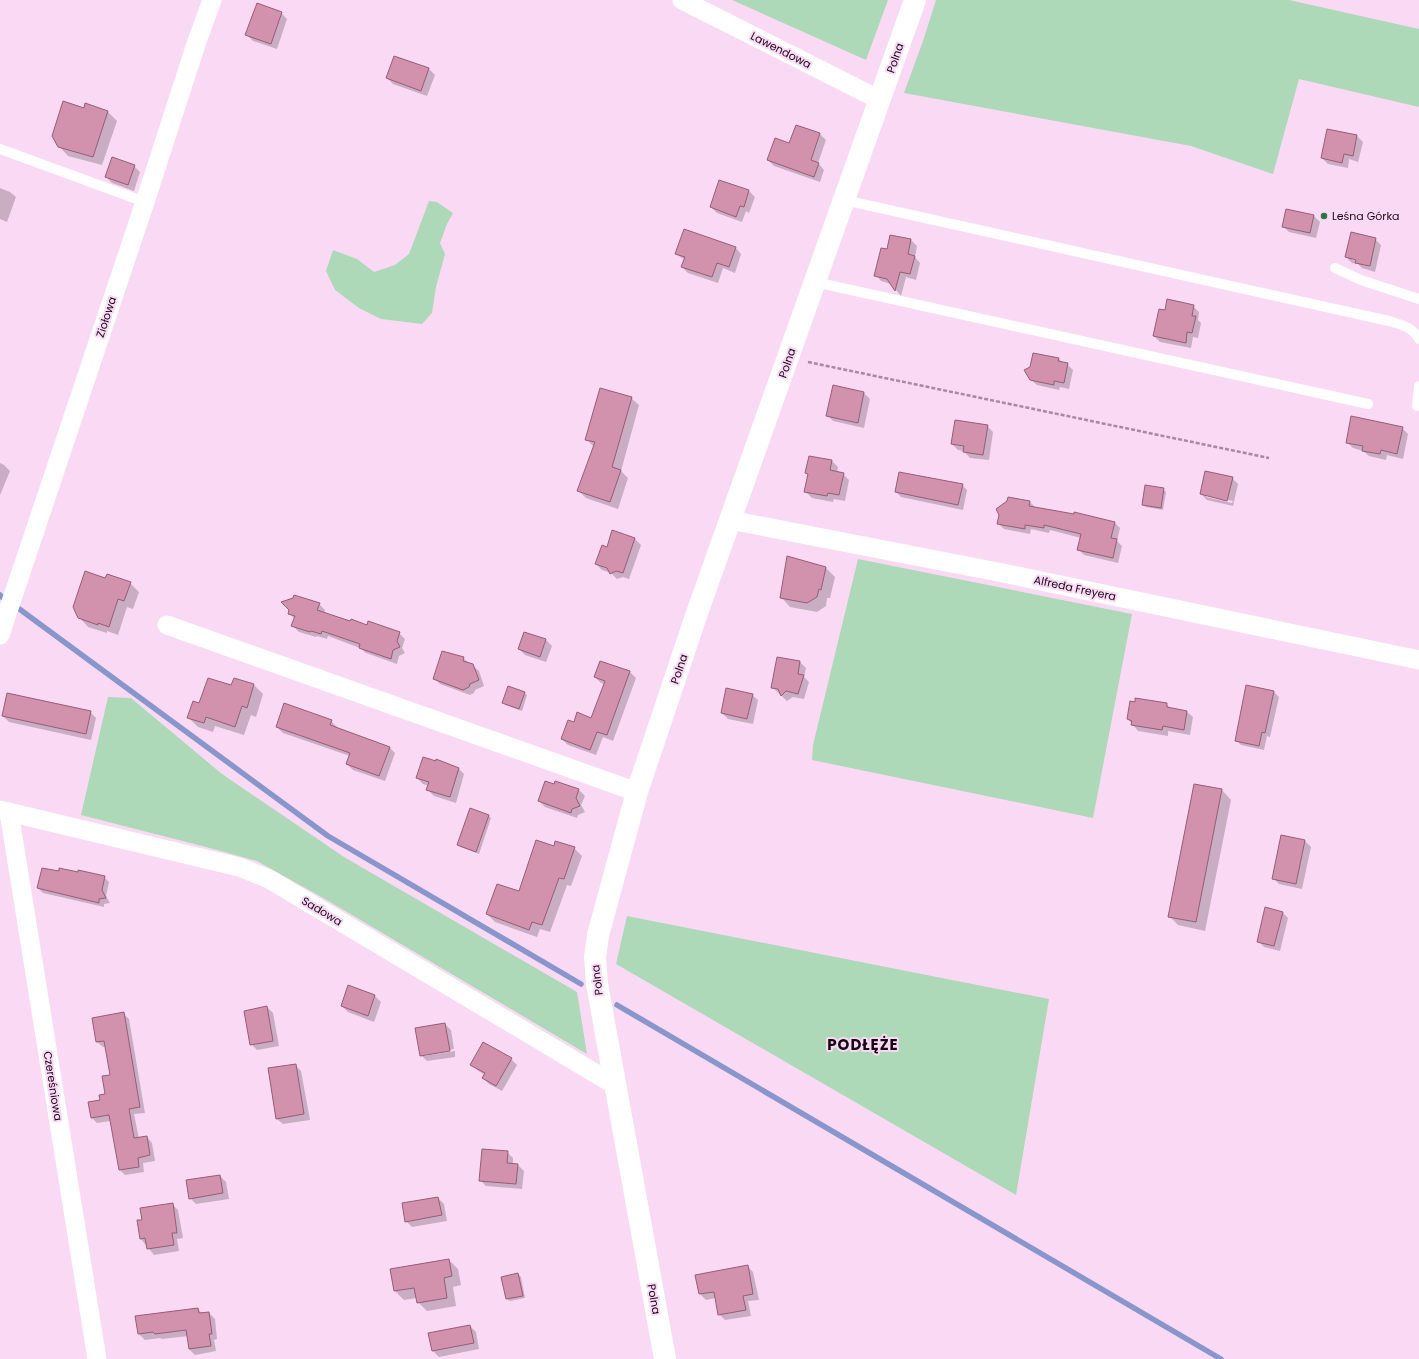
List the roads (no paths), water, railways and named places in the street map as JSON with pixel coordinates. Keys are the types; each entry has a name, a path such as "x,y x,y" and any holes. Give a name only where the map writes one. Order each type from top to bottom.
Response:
{"street":[{"name":"Ziołowa","path":"0,634 145,202 196,44 212,0"},
{"name":"Lawendowa","path":"682,0 880,100"},
{"name":"Polna","path":"665,1359 596,984 595,957 599,929 637,792 730,520 915,0"},
{"name":"Alfreda Freyera","path":"730,520 1003,574 1419,660"},
{"path":"167,625 637,792"},
{"name":"Sadowa","path":"5,811 239,866 269,879 615,1085"},
{"name":"Czereśniowa","path":"5,811 97,1359"}],"lane":[{"path":"0,149 145,202"},
{"path":"844,200 1389,321 1407,326 1415,332 1419,339"},
{"path":"1335,268 1361,280 1419,299"},
{"path":"815,282 1368,404"},
{"path":"1417,406 1419,386"}],"waterway":[{"path":"0,595 3,598"},
{"path":"18,608 328,836 581,984"},
{"path":"617,1005 1221,1359"}],"place":[{"name":"Leśna Górka","path":"1324,216"}],"district":[{"name":"PODŁĘŻE","path":"863,1044"}]}
